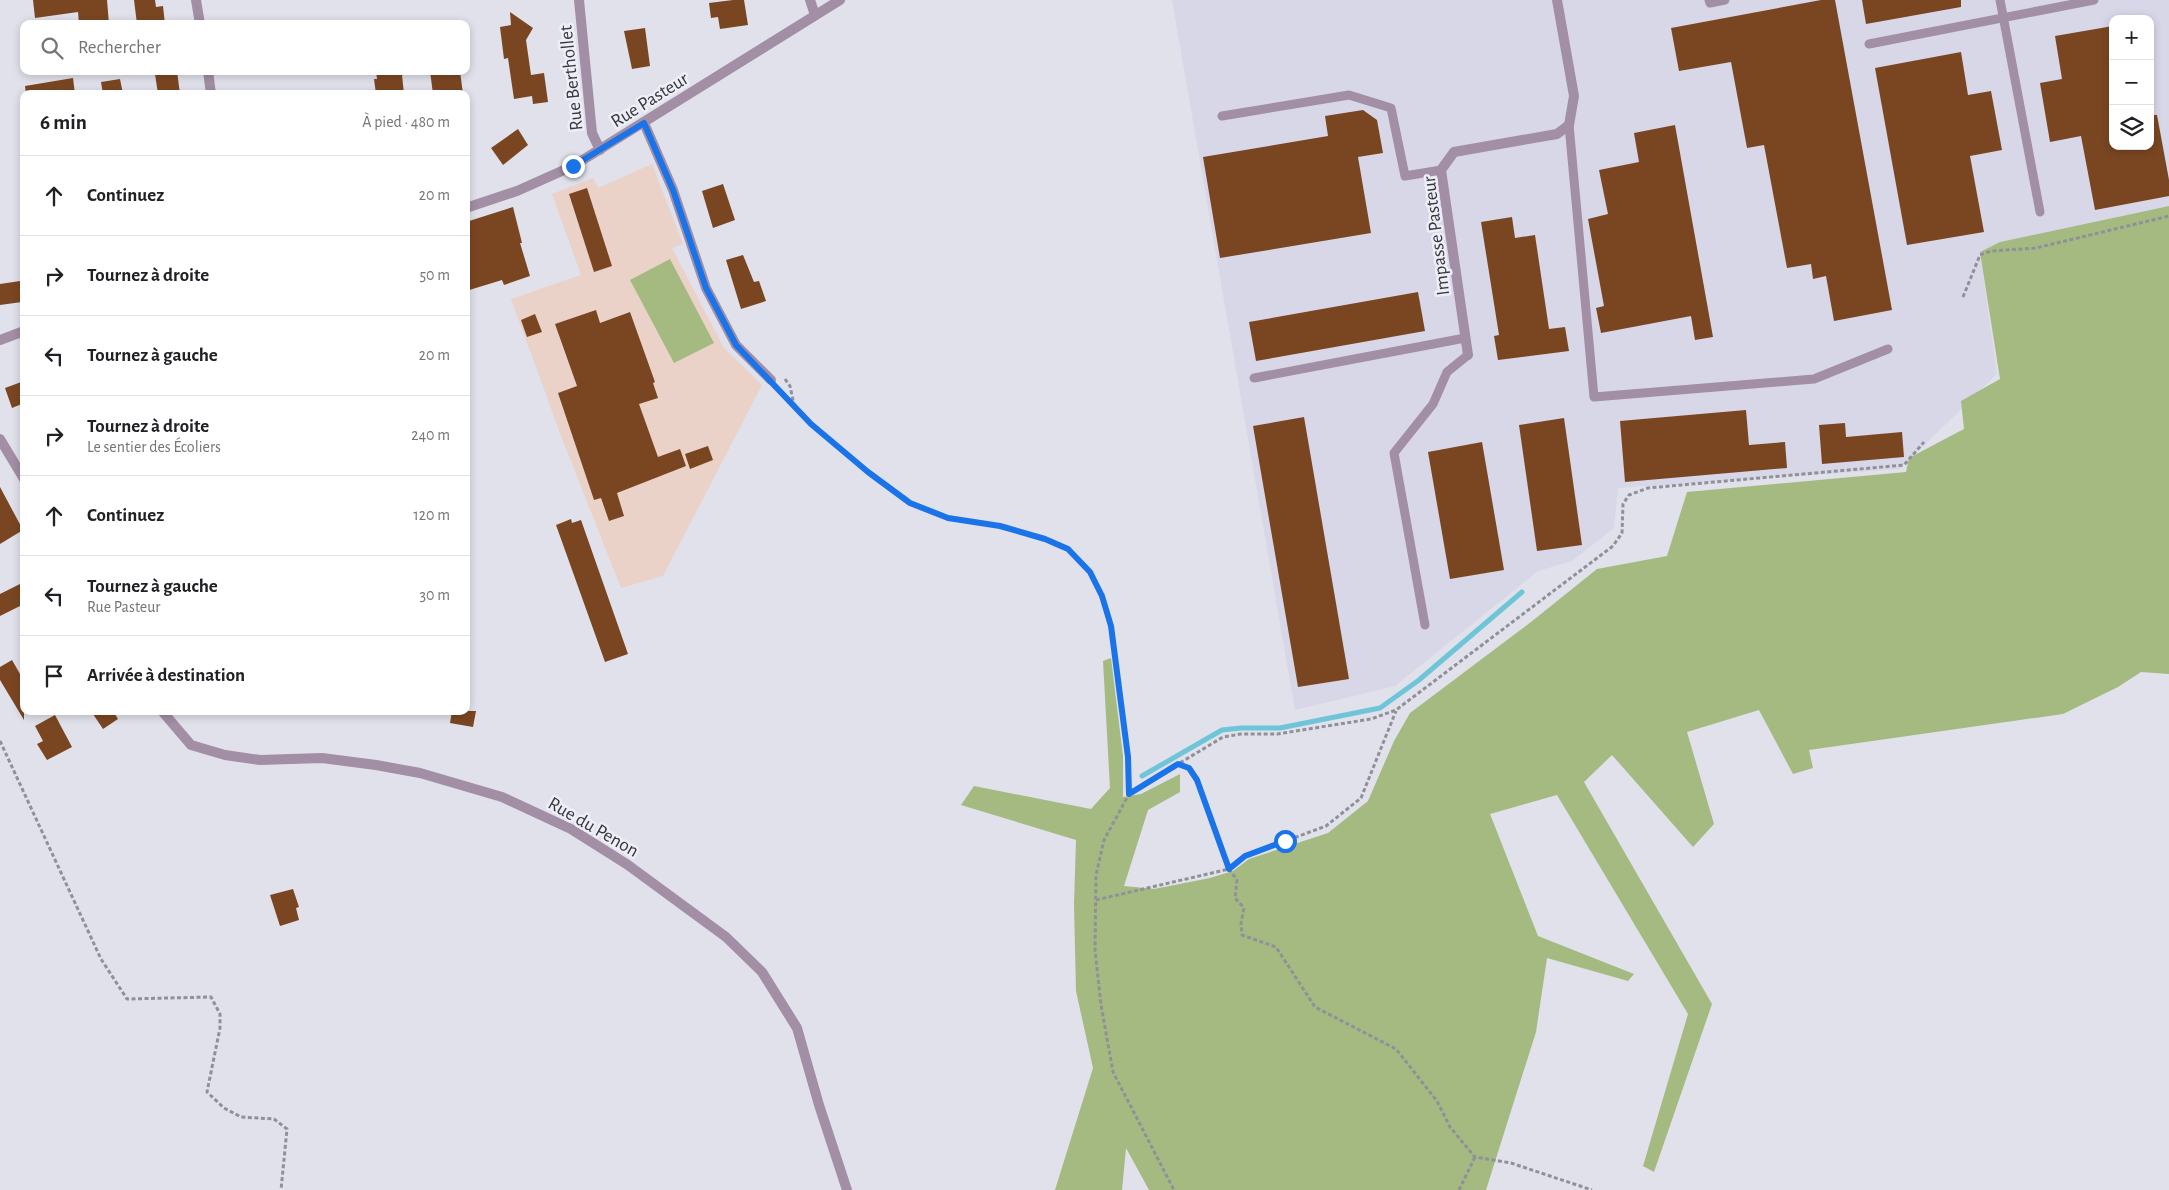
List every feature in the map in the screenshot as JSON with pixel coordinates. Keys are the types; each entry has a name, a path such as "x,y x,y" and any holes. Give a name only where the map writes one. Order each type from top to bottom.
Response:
{"street":[{"path":"196,0 199,20"},
{"name":"Rue Berthollet","path":"580,0 592,133 600,150"},
{"path":"810,0 815,16"},
{"name":"Rue Pasteur","path":"470,207 517,191 564,170 600,150 840,0"},
{"path":"1557,0 1574,96 1569,125"},
{"path":"209,75 211,90"},
{"path":"644,123 679,207 706,288 736,345 771,380"},
{"name":"Impasse Pasteur","path":"1468,355 1442,170 1454,152 1557,134 1569,125"},
{"path":"0,340 20,332"},
{"path":"0,439 20,472"},
{"name":"Rue du Penon","path":"165,715 191,745 225,755 260,760 322,758 376,765 420,773 502,797 571,829 628,864 726,937 762,972 797,1028 819,1105 848,1190"}],"lane":[{"path":"1709,0 1710,3 1725,0"},
{"path":"2000,0 2040,212"},
{"path":"1869,44 2094,0"},
{"path":"1222,116 1349,95 1391,108 1405,176 1442,170"},
{"path":"1569,125 1594,397 1814,379 1888,349"},
{"path":"1254,378 1466,338"},
{"path":"1424,625 1394,453 1433,404 1447,372 1468,355"}],"path":[{"path":"1963,297 1980,255 1991,251 2036,248 2169,216"},
{"path":"771,380 811,424 868,472 910,503 948,518 1000,526 1045,539 1068,549 1090,572 1102,596 1111,626 1128,757 1129,794"},
{"path":"1174,1190 1112,1072 1101,1004 1095,950 1096,875 1104,840 1129,794 1222,737 1241,734 1277,734 1372,719 1396,710 1613,546 1622,533 1623,504 1629,495 1648,488 1904,465 1924,442"},
{"path":"1096,900 1229,869 1245,856 1326,826 1361,798 1396,710"},
{"path":"0,740 101,959 127,999 211,997 220,1014 220,1028 207,1092 224,1108 241,1117 274,1119 287,1129 281,1190"},
{"path":"1178,764 1189,768 1197,780 1229,869 1237,880 1235,898 1244,908 1241,923 1242,935 1276,947 1315,1007 1396,1049 1437,1101 1450,1127 1475,1158 1511,1163 1592,1190"},
{"path":"1459,1190 1475,1158"}],"shaded area":[{"path":"1172,0 2169,0 2169,206 2000,242 1980,252 1997,374 1900,469 1618,488 1614,528 1572,561 1538,571 1395,686 1295,710"},
{"path":"652,164 683,244 672,248 724,348 762,385 663,576 621,588 563,441 511,299 581,275 552,194 593,178 598,188"}],"green space":[{"path":"2169,206 2169,674 2141,672 2118,687 2063,714 1809,750 1813,768 1793,774 1759,710 1687,732 1714,824 1693,847 1612,755 1584,782 1712,1004 1654,1172 1643,1166 1688,1014 1557,795 1490,814 1538,936 1634,974 1628,981 1547,958 1536,1032 1486,1190 1149,1190 1126,1148 1122,1190 1055,1190 1093,1068 1076,991 1074,905 1076,840 961,805 974,786 1091,809 1110,788 1103,661 1111,658 1123,756 1123,797 1141,794 1180,774 1180,792 1148,810 1124,886 1154,889 1210,878 1233,871 1249,859 1328,833 1368,801 1394,741 1410,713 1531,622 1597,569 1667,556 1687,492 1906,472 1909,458 1964,429 1961,401 2000,379 1980,252 2000,242"},
{"path":"670,259 714,343 674,363 630,280"}],"building":[{"path":"33,0 107,0 109,20 79,20 78,12 35,18"},
{"path":"134,0 155,0 156,7 163,6 165,20 136,20"},
{"path":"744,0 748,25 720,29 718,17 711,18 709,3"},
{"path":"1821,0 1835,0 1892,310 1834,321 1826,276 1813,279 1811,264 1787,268 1764,145 1747,148 1731,62 1679,71 1671,28"},
{"path":"1862,0 1961,0 1961,7 1866,24"},
{"path":"510,12 533,28 526,40 531,75 544,73 548,102 533,104 532,96 514,99 508,58 504,59 500,27 511,25"},
{"path":"2109,27 2109,150 2154,150 2154,115 2157,115 2169,180 2169,196 2095,210 2081,136 2050,142 2040,83 2062,79 2055,36"},
{"path":"645,28 650,66 632,69 624,31"},
{"path":"1961,52 1968,95 1991,91 2002,150 1970,156 1984,232 1907,245 1875,68"},
{"path":"155,75 178,75 179,90 157,90"},
{"path":"376,75 402,75 404,90 375,90 374,79 377,79"},
{"path":"431,75 461,75 462,90 432,90"},
{"path":"73,78 74,90 26,90 25,86"},
{"path":"120,79 122,90 102,90 101,82"},
{"path":"1363,110 1377,120 1383,153 1358,157 1371,233 1220,258 1203,157 1328,136 1325,116"},
{"path":"1675,125 1713,337 1695,340 1691,316 1601,333 1596,308 1604,306 1588,219 1608,214 1599,170 1639,162 1634,133"},
{"path":"518,129 528,145 503,165 491,148"},
{"path":"723,184 735,220 713,228 702,191"},
{"path":"587,188 612,266 594,272 569,194"},
{"path":"513,207 522,243 520,243 530,276 504,285 502,280 470,290 470,221"},
{"path":"1512,217 1515,238 1535,235 1549,329 1565,327 1569,351 1498,360 1494,336 1499,335 1481,222"},
{"path":"743,255 754,282 759,281 766,301 741,309 726,260"},
{"path":"20,281 20,302 0,305 0,284"},
{"path":"1418,292 1425,331 1256,361 1249,322"},
{"path":"596,310 600,323 630,312 655,382 653,383 658,398 639,404 658,457 680,449 686,466 617,493 624,516 609,521 601,498 594,500 558,393 577,386 555,324"},
{"path":"535,314 542,332 527,337 521,320"},
{"path":"20,382 20,405 12,408 5,388"},
{"path":"1746,410 1749,445 1785,442 1787,468 1625,482 1620,421"},
{"path":"1304,417 1349,679 1298,687 1253,426"},
{"path":"1564,418 1582,545 1537,551 1519,425"},
{"path":"1845,423 1846,437 1902,432 1904,457 1822,464 1819,425"},
{"path":"1482,442 1504,570 1450,579 1428,452"},
{"path":"708,446 713,460 690,469 685,454"},
{"path":"0,487 20,524 20,532 0,544"},
{"path":"571,519 572,523 581,520 628,654 605,662 556,525"},
{"path":"20,584 20,606 0,616 0,594"},
{"path":"12,660 20,674 20,713 0,680 0,667"},
{"path":"470,711 476,711 473,727 450,723 451,715 470,715"},
{"path":"55,715 72,747 47,760 37,744 43,741 35,726"},
{"path":"94,715 116,715 118,719 103,729"},
{"path":"293,889 299,907 296,908 299,920 280,926 270,895"}],"waterway":[{"path":"1142,776 1222,730 1280,728 1380,708 1419,680 1522,592"}],"route":[{"path":"573,166 644,123 673,190 692,241 706,288 736,345 811,424 868,472 910,503 948,518 1000,526 1045,539 1068,549 1090,572 1102,596 1111,626 1128,757 1129,794 1178,764 1189,768 1197,780 1229,869 1245,856 1285,841"}]}
